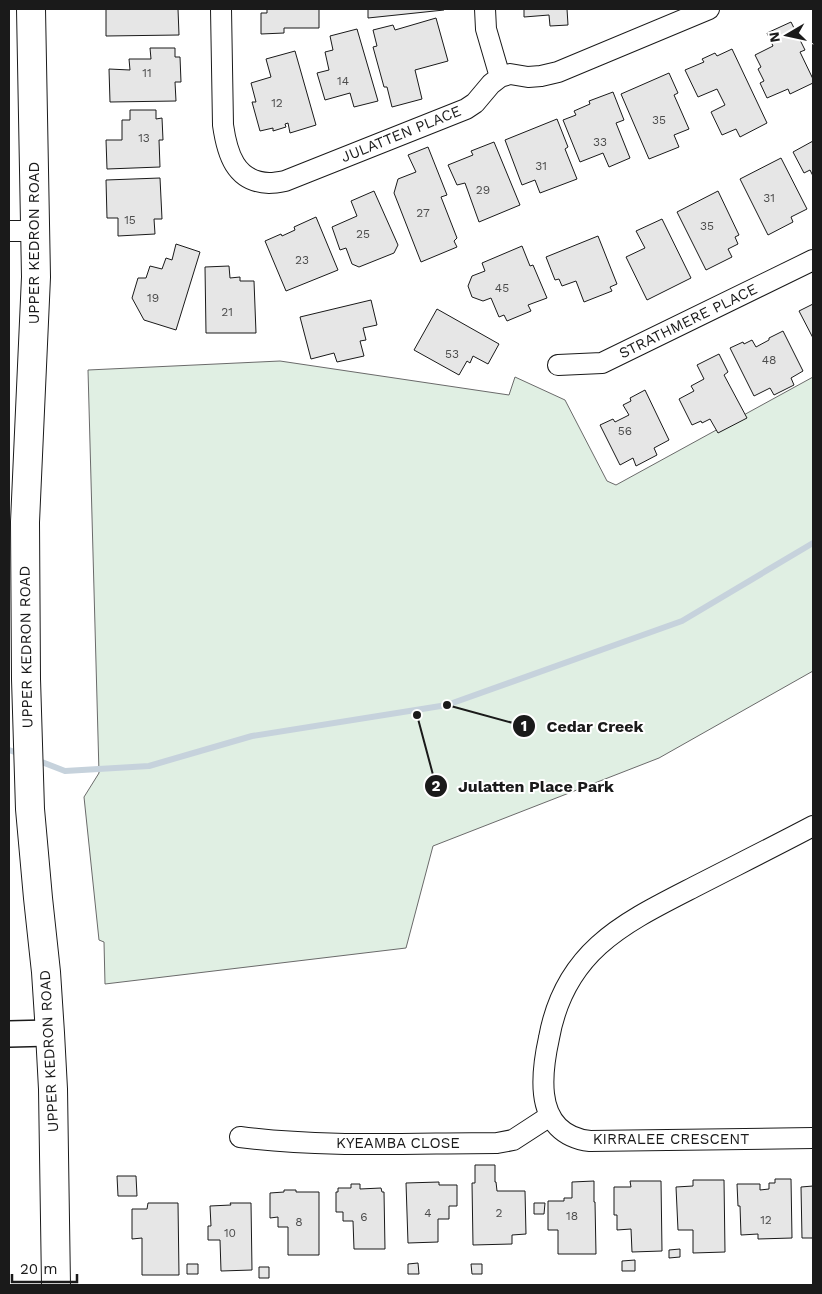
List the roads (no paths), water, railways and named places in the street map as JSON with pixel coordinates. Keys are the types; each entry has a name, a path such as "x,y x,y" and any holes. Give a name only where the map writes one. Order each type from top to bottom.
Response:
{"main road":[{"name":"UPPER KEDRON ROAD","path":"31,9 22,231 36,277 25,522 26,679 30,809 46,972 53,1089 56,1285"}],"street":[{"name":"JULATTEN PLACE","path":"221,9 222,125 230,156 236,166 246,176 256,181 269,183 285,181 466,109 475,103 500,76"},
{"path":"485,9 486,29 500,76 510,74 528,77 558,72 710,9"},
{"name":"STRATHMERE PLACE","path":"558,365 602,363 813,260"},
{"path":"550,1116 545,1101 544,1083 545,1056 551,1023 567,986 592,951 621,927 653,908 813,826"},
{"path":"9,1034 50,1033"},
{"name":"KYEAMBA CLOSE","path":"240,1137 284,1142 502,1143 513,1140 550,1116"},
{"name":"KIRRALEE CRESCENT","path":"550,1116 567,1133 590,1141 813,1138"}],"waterway":[{"path":"34,759 65,771 149,766 252,736 447,705 682,621 813,543"},
{"path":"9,750 23,755"}],"place":[{"name":"Cedar Creek","path":"447,705"},
{"name":"Julatten Place Park","path":"417,715"}]}
